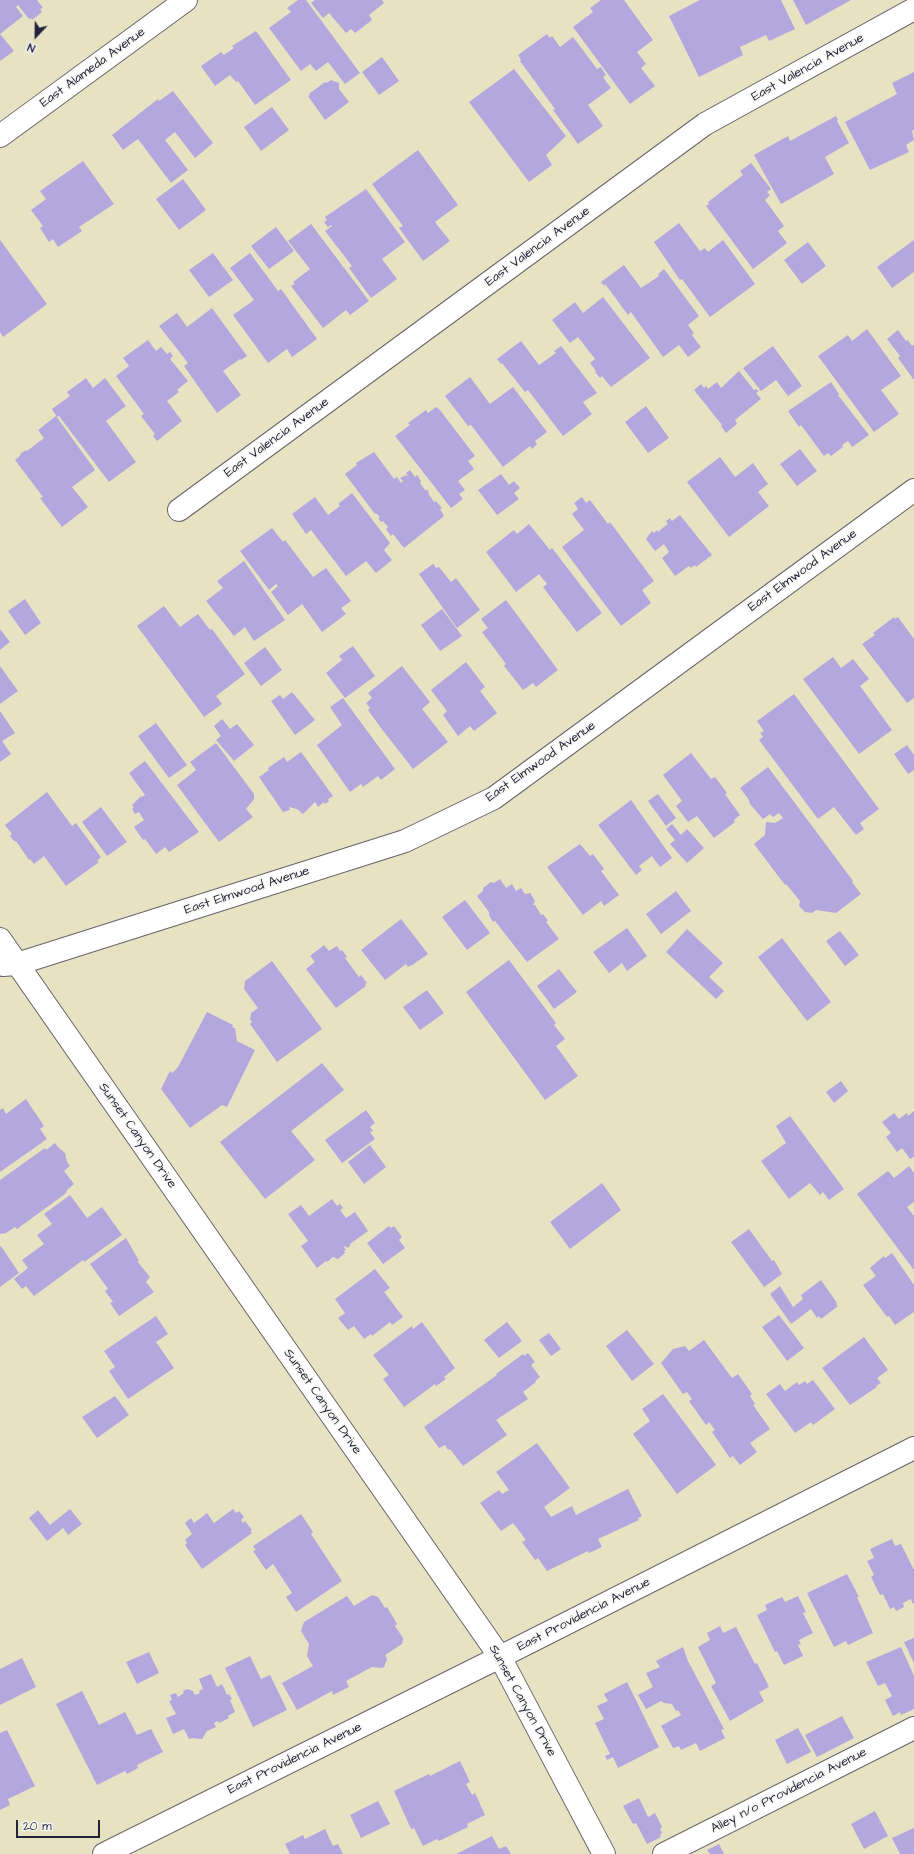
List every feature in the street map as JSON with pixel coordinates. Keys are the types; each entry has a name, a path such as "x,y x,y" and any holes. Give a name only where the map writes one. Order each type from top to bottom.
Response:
{"street":[{"name":"East Alameda Avenue","path":"0,136 186,0"},
{"name":"East Valencia Avenue","path":"179,510 705,124 914,9"},
{"name":"East Elmwood Avenue","path":"9,965 405,841 494,798 914,490"},
{"name":"Sunset Canyon Drive","path":"0,939 9,965 500,1657 604,1854"},
{"name":"East Providencia Avenue","path":"104,1854 500,1657 914,1448"},
{"name":"Alley n/o Providencia Avenue","path":"664,1854 914,1728"}],"building":[{"path":"0,0 37,0 43,8 40,9 42,12 32,20 31,18 29,19 18,5 16,7 23,16 0,34"},
{"path":"298,0 306,0 360,73 345,84 328,62 316,71 310,64 301,71 269,28 291,12 287,8"},
{"path":"315,0 382,0 384,3 369,15 372,20 355,33 351,29 346,33 329,13 323,18 311,3"},
{"path":"601,0 624,0 653,40 637,52 646,64 641,68 655,86 630,104 573,27 593,12 590,8"},
{"path":"700,0 781,0 795,29 769,41 766,35 740,47 743,55 699,77 669,16"},
{"path":"793,0 851,0 806,25"},
{"path":"256,31 291,80 255,105 238,81 236,82 230,75 215,86 201,66 221,52 224,55 234,48 232,46"},
{"path":"0,34 14,51 0,61"},
{"path":"547,34 550,38 552,36 560,47 573,37 597,69 601,67 606,75 603,77 611,88 588,105 603,126 578,144 553,110 555,109 520,61 521,60 518,55"},
{"path":"382,57 399,81 379,95 362,72"},
{"path":"514,69 566,136 546,155 552,165 529,182 469,102"},
{"path":"914,72 914,130 912,131 914,140 906,145 909,152 870,170 845,122 897,94 892,83"},
{"path":"331,80 339,83 339,89 349,102 325,120 308,96 325,82 326,83"},
{"path":"173,91 213,143 195,158 175,132 165,140 188,170 171,183 138,139 123,150 112,135 158,99 159,101"},
{"path":"272,107 289,130 261,151 244,127"},
{"path":"836,116 837,121 849,143 825,157 834,174 781,204 754,155 788,136 790,141"},
{"path":"418,150 458,205 435,222 450,241 423,261 399,228 403,226 372,184"},
{"path":"83,161 114,204 79,227 82,231 58,247 53,239 49,242 40,228 43,226 31,210 46,199 40,191"},
{"path":"751,163 771,189 767,192 770,195 765,200 784,226 778,231 787,243 753,269 706,206 709,204 708,202 743,175 740,171"},
{"path":"183,179 206,210 179,230 156,199"},
{"path":"366,189 405,242 382,259 397,279 371,298 349,268 352,266 325,231 332,226 331,225 328,227 324,222 327,220 325,217"},
{"path":"679,223 700,251 705,248 708,252 723,240 755,284 710,317 682,279 680,280 654,242"},
{"path":"311,224 369,301 350,315 346,310 323,328 291,286 295,284 293,282 310,269 288,241"},
{"path":"276,227 294,251 269,269 251,246"},
{"path":"0,240 47,304 3,337 0,332"},
{"path":"914,240 914,272 892,288 877,267"},
{"path":"808,242 826,266 802,284 784,260"},
{"path":"213,253 233,280 209,297 189,270"},
{"path":"250,253 278,291 281,289 317,339 292,357 287,349 268,363 233,315 254,300 230,268"},
{"path":"624,265 641,288 659,276 658,274 664,269 699,316 688,325 694,333 692,335 701,347 688,357 679,345 663,357 631,312 628,315 605,284 604,286 601,282"},
{"path":"603,297 650,358 611,387 602,376 600,378 595,372 596,371 590,363 595,359 578,337 570,343 552,320 575,302 583,313"},
{"path":"212,308 247,356 223,371 241,395 217,413 184,366 188,363 159,326 177,313 187,327"},
{"path":"867,329 901,376 881,390 899,414 874,432 818,356 848,335 852,341"},
{"path":"898,330 906,341 908,340 912,346 914,345 914,380 898,358 900,356 887,339"},
{"path":"148,340 156,351 161,347 167,354 170,352 173,356 170,359 188,381 177,390 179,392 167,401 182,421 157,441 153,436 155,434 141,416 144,414 116,376 129,366 123,358"},
{"path":"521,341 539,365 556,353 554,351 561,346 597,393 583,402 592,414 563,436 528,390 525,392 502,363 501,364 497,359"},
{"path":"773,346 802,386 788,396 776,380 761,391 743,368"},
{"path":"739,371 754,390 756,389 759,391 756,393 761,399 735,420 737,424 726,433 721,426 722,425 694,390 701,384 704,388 706,386 708,389 717,382 721,388"},
{"path":"470,377 490,404 513,387 547,432 535,441 537,444 532,449 530,446 503,467 471,425 468,426 445,396"},
{"path":"86,378 93,388 105,378 126,406 106,421 136,462 109,482 59,416 57,417 52,409 70,396 67,392"},
{"path":"831,382 839,394 838,395 869,435 852,447 848,441 831,456 828,453 824,456 801,425 799,427 788,411"},
{"path":"646,406 669,438 648,453 625,422"},
{"path":"436,407 440,410 475,456 468,461 474,469 458,481 465,490 459,494 463,499 451,508 395,436 410,425 408,423 426,410 428,413"},
{"path":"56,416 95,470 72,487 88,507 62,527 40,498 43,497 15,460 21,455 20,454 26,450 27,451 44,438 38,430"},
{"path":"800,449 817,471 797,486 780,464"},
{"path":"374,452 394,479 397,477 401,483 403,481 400,478 406,475 409,477 406,473 410,470 415,477 417,475 421,481 420,483 426,491 427,489 434,502 436,501 442,508 440,509 444,516 404,548 393,534 391,536 386,529 388,527 383,521 381,522 378,518 380,517 376,513 375,514 345,474 357,465 356,463"},
{"path":"720,457 735,477 753,463 768,484 758,492 769,506 729,537 687,482"},
{"path":"501,474 509,485 514,481 520,488 514,493 519,499 497,515 478,490"},
{"path":"352,493 390,543 384,550 392,560 376,573 366,561 346,576 311,530 306,534 292,514 315,497 328,515 340,506 338,504"},
{"path":"582,497 586,503 590,500 608,524 610,522 654,581 642,590 651,603 621,626 562,547 584,530 572,514 578,509 574,503"},
{"path":"680,515 712,555 696,567 695,565 691,568 689,566 675,576 662,558 669,552 664,544 655,551 646,539 652,531 654,533 657,530 658,532 668,524 666,521 670,518 672,521"},
{"path":"529,524 550,550 552,548 602,613 577,632 543,587 547,584 539,574 516,592 486,552 514,530 517,534"},
{"path":"272,528 283,542 285,540 313,577 326,568 351,601 341,608 346,614 322,632 302,604 288,615 271,592 278,586 276,584 269,590 240,551"},
{"path":"244,561 285,620 254,641 245,627 234,636 206,601 223,588 217,581"},
{"path":"433,564 436,568 439,567 451,582 456,578 480,610 457,628 419,574"},
{"path":"25,599 41,623 25,635 8,611"},
{"path":"506,600 558,670 536,687 533,683 523,690 504,666 506,664 482,632 488,628 481,619"},
{"path":"164,606 180,627 198,614 210,630 212,629 245,674 216,696 222,704 204,717 137,626"},
{"path":"442,609 462,636 440,651 421,625"},
{"path":"894,617 895,619 898,617 914,639 914,698 907,703 862,644 875,635 873,633"},
{"path":"0,629 10,642 0,650"},
{"path":"353,646 375,676 345,698 326,673 342,660 339,656"},
{"path":"265,647 282,670 261,686 244,663"},
{"path":"833,657 841,668 853,659 869,679 860,686 892,730 859,754 803,679"},
{"path":"466,662 485,687 480,691 497,713 474,731 470,726 458,736 443,715 447,711 431,690"},
{"path":"0,666 18,691 0,704"},
{"path":"402,666 430,702 422,709 448,742 413,769 368,710 370,708 366,703 372,698 368,693"},
{"path":"292,692 315,720 295,735 271,701 280,695 283,699"},
{"path":"794,694 879,809 860,823 864,829 856,835 834,807 818,819 759,740 763,737 760,733 764,731 757,721"},
{"path":"343,698 395,769 381,780 378,776 363,787 361,784 350,792 317,745 342,725 330,707"},
{"path":"0,711 15,733 2,741 11,754 0,762"},
{"path":"222,719 230,729 237,724 254,745 234,761 216,740 221,736 214,726"},
{"path":"156,723 187,765 169,778 138,736"},
{"path":"216,743 254,794 254,799 246,809 253,817 219,842 177,785 196,770 190,762"},
{"path":"907,745 914,755 914,770 908,774 894,754"},
{"path":"301,752 333,796 328,799 329,801 325,804 324,802 318,807 315,802 303,814 297,809 289,807 290,810 283,812 259,777 269,770 268,768 284,757 287,762"},
{"path":"691,753 711,779 715,777 727,793 725,794 740,815 734,820 735,822 714,838 697,816 688,822 676,806 682,801 663,775"},
{"path":"145,761 199,832 169,852 165,847 156,854 145,839 143,840 134,827 144,820 139,812 135,814 132,809 134,807 132,805 141,796 142,797 145,795 129,773"},
{"path":"768,767 853,881 852,882 861,894 836,913 816,910 812,913 805,912 799,906 800,901 786,884 785,885 754,844 765,835 766,822 775,823 783,818 779,813 773,817 770,814 763,819 750,804 749,800 740,788"},
{"path":"47,792 72,826 76,823 101,857 97,861 99,862 66,886 44,856 34,864 30,859 29,860 16,841 15,842 10,836 12,834 5,825"},
{"path":"658,794 676,818 666,826 648,801"},
{"path":"631,800 672,858 660,867 652,856 639,866 642,870 636,875 598,825"},
{"path":"101,807 127,842 107,856 82,822"},
{"path":"672,824 681,835 687,829 704,848 687,863 670,844 675,840 666,829"},
{"path":"580,844 590,856 593,854 604,869 601,871 619,895 604,906 601,901 583,915 547,867"},
{"path":"500,879 506,888 512,884 516,891 521,888 525,894 530,893 535,901 533,905 535,905 541,915 543,914 548,921 546,922 559,939 527,962 495,921 493,922 489,912 477,896 483,891 483,888 491,882 494,883"},
{"path":"676,891 691,911 661,934 646,914"},
{"path":"465,900 490,933 467,950 442,917"},
{"path":"401,919 428,954 411,966 408,967 406,964 385,980 361,950"},
{"path":"627,928 647,956 627,971 622,963 609,973 593,952"},
{"path":"687,929 723,963 709,977 724,991 716,999 666,952"},
{"path":"840,931 859,955 845,966 826,941"},
{"path":"782,938 831,1002 807,1021 758,957"},
{"path":"324,945 329,951 337,946 340,951 342,950 347,957 345,958 359,977 361,975 367,983 365,984 366,986 336,1008 306,969 315,962 310,956"},
{"path":"509,960 556,1023 554,1025 565,1039 556,1046 578,1076 545,1100 466,992"},
{"path":"272,961 322,1029 277,1062 250,1024 252,1022 250,1019 251,1013 258,1008 244,989 245,981"},
{"path":"559,969 577,992 554,1009 537,986"},
{"path":"427,990 444,1013 420,1030 403,1007"},
{"path":"207,1012 233,1025 232,1027 235,1028 237,1041 255,1050 227,1107 222,1105 190,1128 161,1089 170,1071 172,1073 178,1067"},
{"path":"322,1063 344,1090 291,1131 315,1160 265,1199 220,1142"},
{"path":"841,1081 848,1091 834,1103 826,1092"},
{"path":"26,1099 44,1126 40,1129 47,1139 0,1172 0,1110 3,1108 6,1114"},
{"path":"366,1110 375,1123 370,1127 373,1131 370,1132 375,1139 342,1163 325,1140"},
{"path":"914,1111 914,1157 910,1159 902,1148 897,1152 886,1137 891,1133 882,1122 894,1113 899,1119 907,1113 908,1116"},
{"path":"790,1116 844,1189 829,1200 823,1192 820,1195 810,1183 789,1199 761,1161 786,1143 776,1126"},
{"path":"55,1143 65,1153 67,1162 70,1166 64,1171 74,1184 65,1194 17,1229 15,1227 6,1233 0,1234 0,1180 45,1148 46,1150"},
{"path":"370,1145 386,1167 364,1184 348,1162"},
{"path":"909,1166 914,1173 914,1202 907,1207 914,1216 914,1270 857,1194 888,1171 894,1178"},
{"path":"602,1183 621,1210 570,1249 550,1222"},
{"path":"70,1195 87,1218 102,1207 122,1235 84,1262 83,1260 34,1296 26,1286 22,1289 14,1279 28,1268 22,1260 44,1244 37,1235 52,1224 44,1214"},
{"path":"332,1199 337,1206 340,1204 343,1208 340,1210 346,1218 355,1212 368,1231 350,1244 347,1248 345,1246 345,1253 338,1259 333,1257 317,1268 301,1246 308,1241 288,1214 301,1205 309,1216"},
{"path":"389,1226 391,1228 394,1226 402,1237 399,1240 405,1248 383,1264 367,1243"},
{"path":"749,1229 772,1261 774,1260 782,1274 764,1287 731,1242"},
{"path":"126,1238 139,1261 137,1261 150,1277 146,1282 154,1292 119,1316 110,1303 113,1302 105,1291 108,1289 90,1264"},
{"path":"1,1246 19,1273 0,1287 0,1247"},
{"path":"892,1253 914,1285 914,1312 895,1325 889,1316 887,1317 863,1285 876,1276 870,1268 884,1256 885,1258"},
{"path":"375,1269 390,1288 384,1292 403,1317 392,1325 390,1322 372,1336 371,1334 364,1339 354,1326 348,1330 338,1318 345,1313 335,1299"},
{"path":"821,1280 838,1306 821,1319 819,1316 817,1318 811,1309 791,1324 770,1294 780,1286 793,1307 803,1299 801,1295"},
{"path":"779,1315 804,1348 787,1361 762,1327"},
{"path":"156,1316 168,1334 156,1342 174,1368 128,1399 109,1371 115,1367 104,1351"},
{"path":"422,1322 455,1368 444,1377 446,1379 436,1386 435,1384 404,1407 383,1379 389,1375 373,1355 412,1326 413,1329"},
{"path":"507,1322 522,1341 499,1358 484,1340"},
{"path":"627,1330 654,1364 632,1381 606,1346"},
{"path":"549,1333 561,1349 551,1356 539,1340"},
{"path":"864,1337 888,1370 877,1378 881,1383 876,1386 877,1387 850,1405 822,1368"},
{"path":"704,1340 732,1378 738,1374 752,1394 750,1396 755,1404 753,1405 770,1429 750,1443 757,1452 740,1465 733,1456 730,1458 712,1432 715,1430 709,1422 706,1425 689,1401 692,1399 687,1392 683,1394 661,1363 673,1349 685,1346 689,1351"},
{"path":"528,1353 535,1362 531,1365 540,1377 523,1392 528,1399 496,1420 507,1435 463,1466 445,1445 439,1448 424,1427 497,1375 496,1374 523,1354 524,1356"},
{"path":"813,1380 835,1409 813,1425 811,1422 795,1433 766,1394 780,1384 785,1391 797,1382 799,1385 805,1381 807,1384"},
{"path":"663,1394 716,1465 677,1494 633,1434 650,1421 642,1409"},
{"path":"115,1396 129,1415 97,1438 82,1417"},
{"path":"537,1443 570,1488 544,1507 551,1517 572,1506 576,1515 628,1489 642,1516 638,1518 639,1520 598,1539 602,1547 589,1553 588,1551 547,1571 538,1558 535,1560 522,1542 526,1540 513,1523 501,1531 480,1503 499,1490 502,1494 509,1490 496,1472"},
{"path":"70,1509 82,1524 68,1535 63,1528 47,1541 29,1518 38,1510 50,1525"},
{"path":"233,1509 236,1513 239,1511 244,1517 241,1520 243,1523 245,1521 252,1530 250,1531 252,1533 202,1569 185,1545 187,1543 185,1540 192,1534 185,1523 191,1518 194,1523 207,1513 214,1523"},
{"path":"301,1514 313,1532 311,1534 342,1581 296,1612 286,1597 292,1593 273,1564 266,1570 253,1551 256,1550 253,1546"},
{"path":"892,1539 895,1546 901,1544 914,1570 914,1603 913,1604 911,1599 903,1603 904,1607 896,1611 894,1607 890,1609 883,1594 880,1595 871,1577 874,1575 867,1561 874,1558 870,1549"},
{"path":"847,1574 859,1597 857,1597 873,1633 848,1645 846,1641 834,1647 807,1593"},
{"path":"372,1595 378,1597 385,1608 387,1607 397,1624 395,1626 403,1638 402,1644 385,1655 387,1659 384,1667 372,1667 346,1681 349,1687 333,1695 332,1691 297,1710 282,1683 313,1666 307,1656 309,1644 301,1631 304,1622 347,1596 354,1606"},
{"path":"798,1596 806,1612 803,1613 813,1633 799,1640 801,1644 798,1645 803,1656 784,1665 777,1651 775,1652 757,1615 767,1610 765,1605 782,1597 785,1602"},
{"path":"720,1626 723,1633 736,1627 769,1687 759,1692 764,1701 730,1721 711,1686 716,1683 698,1647 710,1640 707,1633"},
{"path":"914,1638 914,1663 904,1642"},
{"path":"683,1647 688,1661 724,1729 721,1730 725,1738 700,1751 696,1743 681,1750 679,1746 673,1748 661,1726 681,1715 678,1710 676,1711 672,1704 661,1701 646,1709 638,1695 653,1687 646,1673 660,1667 656,1661"},
{"path":"901,1647 914,1676 914,1709 901,1715 900,1712 893,1716 885,1700 892,1696 885,1683 878,1686 866,1662"},
{"path":"149,1652 159,1673 137,1684 126,1662"},
{"path":"250,1656 261,1679 270,1675 287,1710 253,1727 225,1668"},
{"path":"22,1658 36,1687 0,1705 0,1669"},
{"path":"211,1674 217,1687 222,1684 227,1695 229,1694 232,1699 230,1700 235,1712 228,1716 229,1718 219,1723 218,1721 214,1723 216,1727 207,1731 202,1739 189,1739 184,1729 173,1734 166,1718 176,1714 169,1701 172,1700 170,1695 176,1693 178,1697 187,1689 193,1691 195,1695 200,1693 199,1691 203,1689 199,1679"},
{"path":"627,1682 659,1747 618,1768 613,1757 607,1760 605,1756 610,1754 595,1723 604,1719 597,1706 608,1701 604,1694"},
{"path":"82,1691 99,1725 125,1712 137,1735 151,1729 163,1752 137,1765 138,1768 127,1774 125,1771 97,1785 56,1704"},
{"path":"842,1716 854,1738 817,1757 805,1735"},
{"path":"798,1728 811,1752 787,1764 775,1740"},
{"path":"7,1730 35,1786 8,1799 10,1805 0,1810 0,1733"},
{"path":"460,1761 470,1782 466,1784 472,1795 475,1793 485,1815 467,1824 468,1827 439,1841 437,1839 423,1846 414,1828 411,1829 394,1791 429,1774 430,1776"},
{"path":"639,1798 648,1817 655,1813 662,1827 660,1829 662,1833 660,1835 661,1837 647,1844 636,1823 633,1824 623,1806"},
{"path":"378,1801 390,1824 361,1838 350,1815"},
{"path":"875,1811 888,1836 864,1849 851,1824"},
{"path":"914,1828 914,1854 900,1854 892,1838"},
{"path":"325,1829 333,1846 338,1844 343,1854 290,1854 285,1844 303,1835 305,1839"},
{"path":"492,1836 499,1849 506,1846 511,1854 456,1854"},
{"path":"719,1844 724,1854 710,1854 707,1850"}]}
